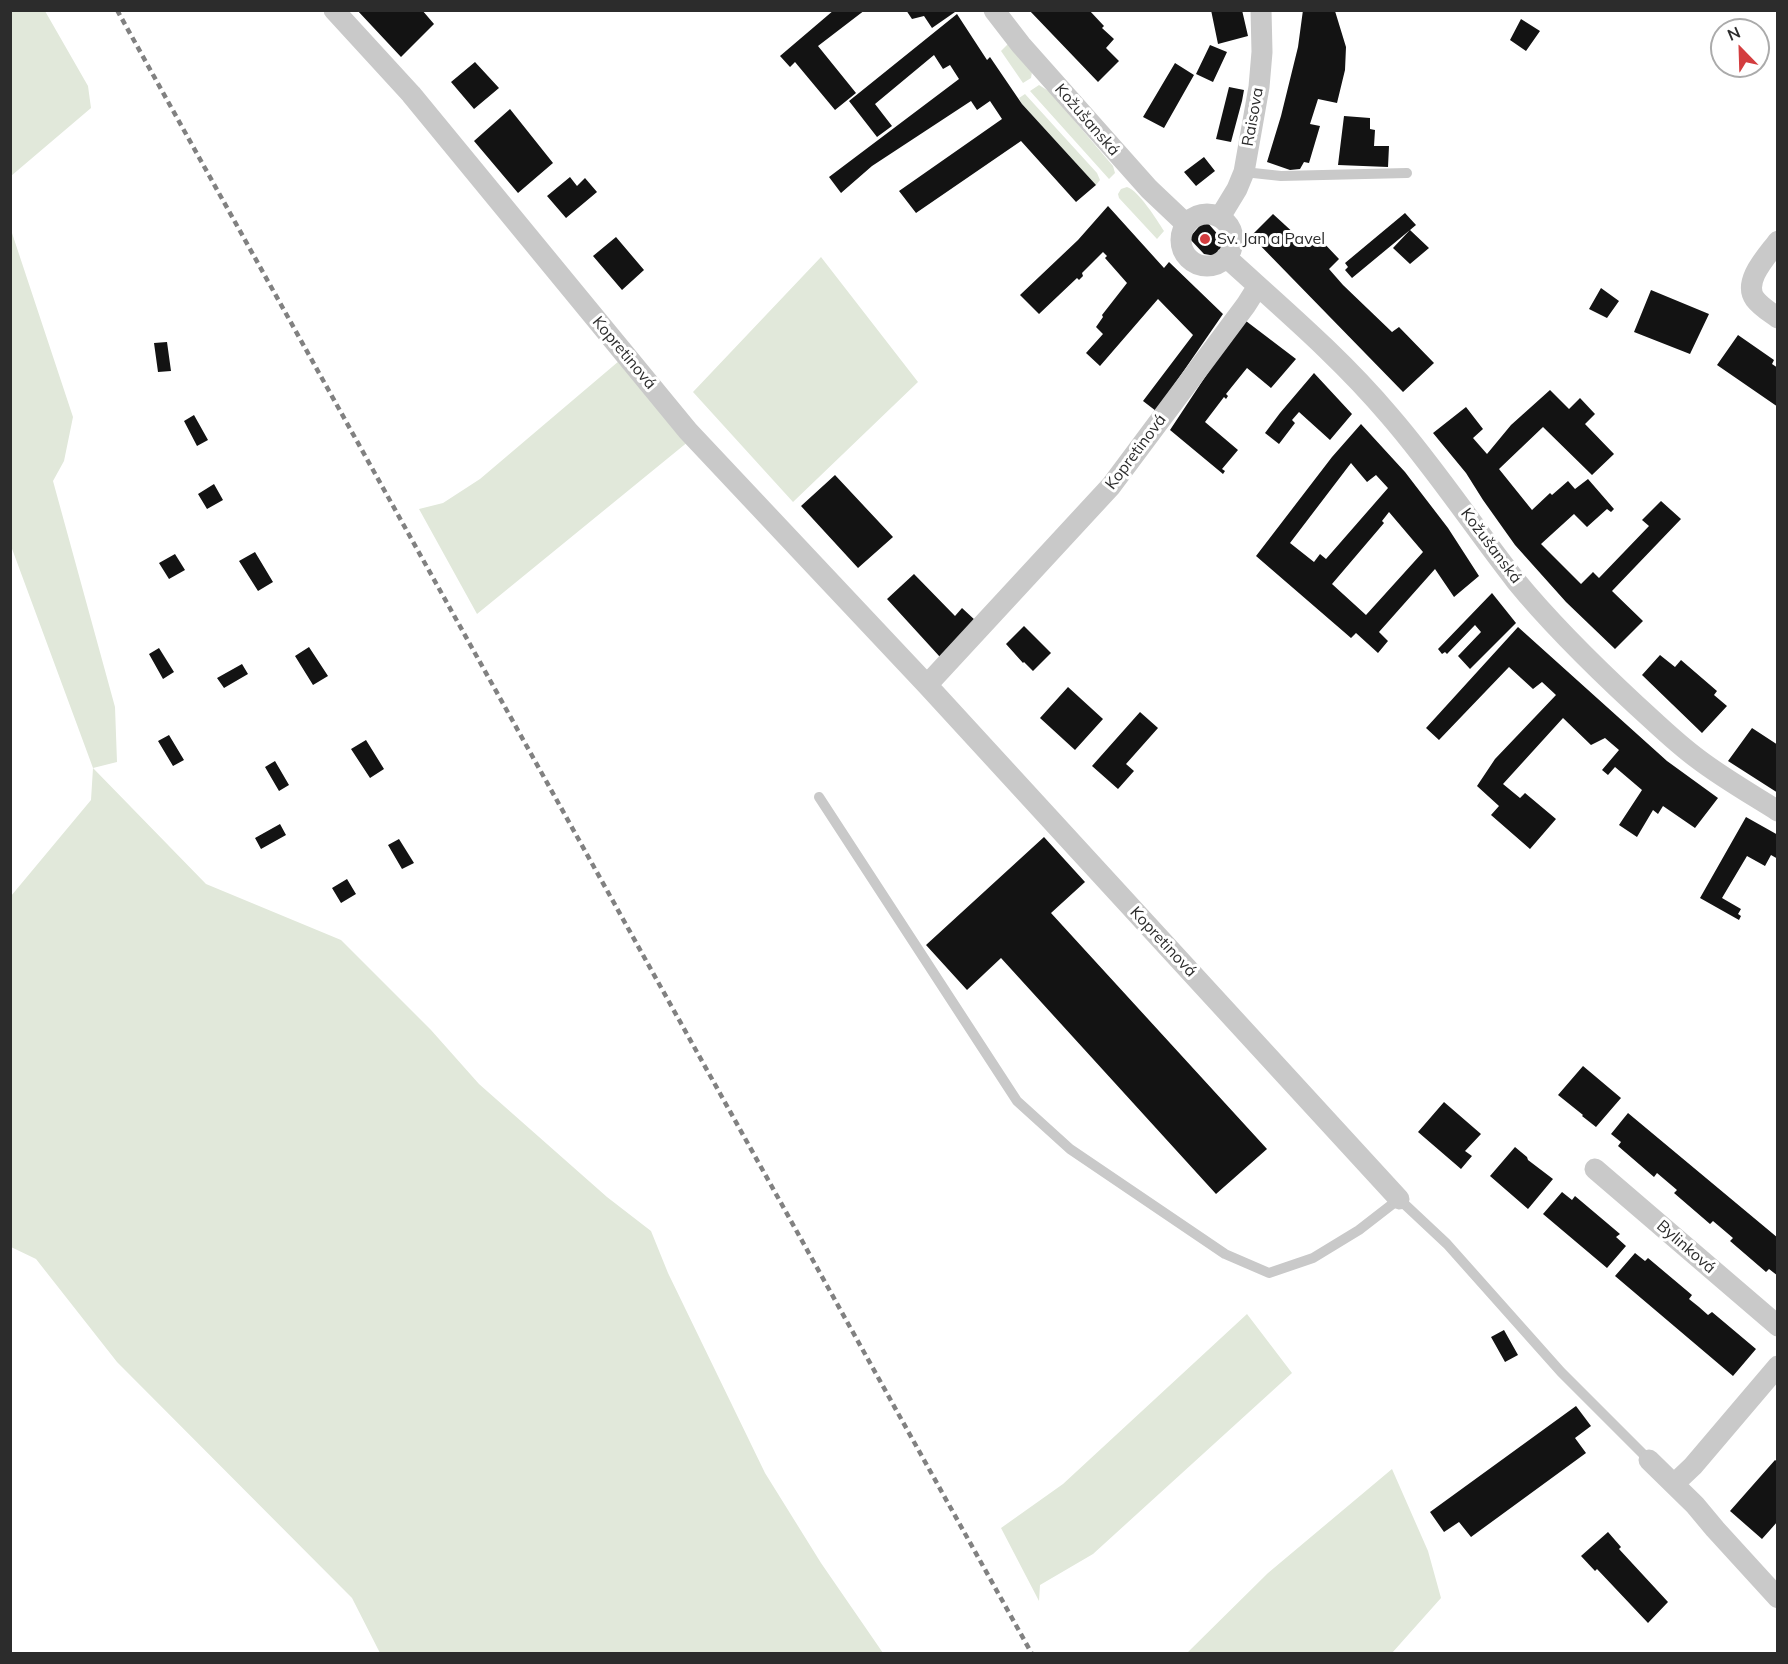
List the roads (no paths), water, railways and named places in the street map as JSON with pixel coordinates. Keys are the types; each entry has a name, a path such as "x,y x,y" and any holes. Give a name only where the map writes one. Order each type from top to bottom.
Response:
{"street":[{"name":"Kopretinová","path":"334,10 411,94 688,431 927,686 1399,1200"},
{"name":"Kožušanská","path":"994,10 1021,45 1149,189 1186,224"},
{"name":"Raisova","path":"1220,217 1237,189 1244,172 1259,87 1262,52 1261,10"},
{"path":"1206,214 1220,217 1226,222 1233,236 1231,250 1220,262 1212,265 1194,262 1183,249 1181,241 1186,224 1206,214"},
{"path":"1778,241 1755,274 1752,288 1755,300 1778,318"},
{"name":"Kožušanská","path":"1226,257 1340,362 1390,415 1516,581 1615,686 1680,745 1725,778 1778,811"},
{"name":"Kopretinová","path":"927,686 1111,486 1258,286"},
{"name":"Bylinková","path":"1595,1169 1778,1326"},
{"path":"1674,1484 1693,1466 1778,1366"},
{"path":"1649,1460 1695,1505 1778,1598"}],"lane":[{"path":"1244,172 1281,176 1407,173"},
{"path":"819,797 1017,1101 1070,1149 1226,1254 1269,1273 1313,1258 1359,1230 1399,1200 1447,1244 1561,1372 1649,1460"}],"railway":[{"path":"117,10 1032,1654"}],"place":[{"name":"Sv. Jan a Pavel","path":"1205,239"}]}
